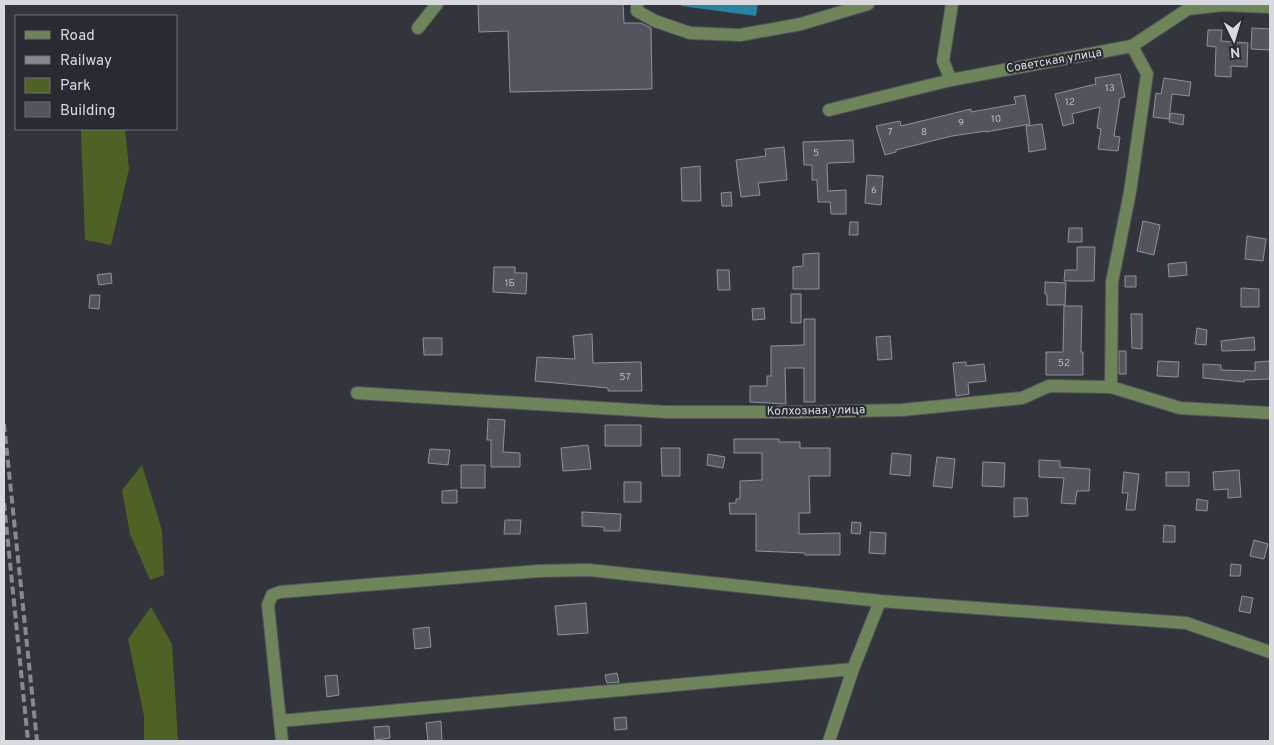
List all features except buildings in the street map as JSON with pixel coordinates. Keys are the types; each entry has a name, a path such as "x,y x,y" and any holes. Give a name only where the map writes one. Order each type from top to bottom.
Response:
{"street":[{"path":"418,28 437,4"},
{"path":"637,4 637,11 655,21 690,33 740,35 801,24 868,4"},
{"path":"951,80 943,61 952,4"},
{"name":"Советская улица","path":"829,110 951,80 1132,46 1188,9 1223,5 1270,7"},
{"path":"1111,387 1112,282 1130,192 1147,74 1132,46"},
{"name":"Колхозная улица","path":"357,393 666,412 800,412 902,410 1022,398 1048,386 1111,387 1180,408 1270,413"},
{"path":"282,741 268,605 272,595 280,592 538,572 589,570 880,601 1186,623 1270,652"},
{"path":"829,741 853,669 880,601"},
{"path":"280,721 853,669"}],"green space":[{"path":"81,130 125,130 129,169 111,245 85,240"},
{"path":"142,465 162,530 164,575 150,580 130,534 122,490"},
{"path":"151,607 172,644 178,741 144,741 144,716 128,639"}],"water":[{"path":"681,4 758,4 756,16 681,6"}],"railway":[{"path":"4,424 37,741"},
{"path":"4,503 28,741"}]}
